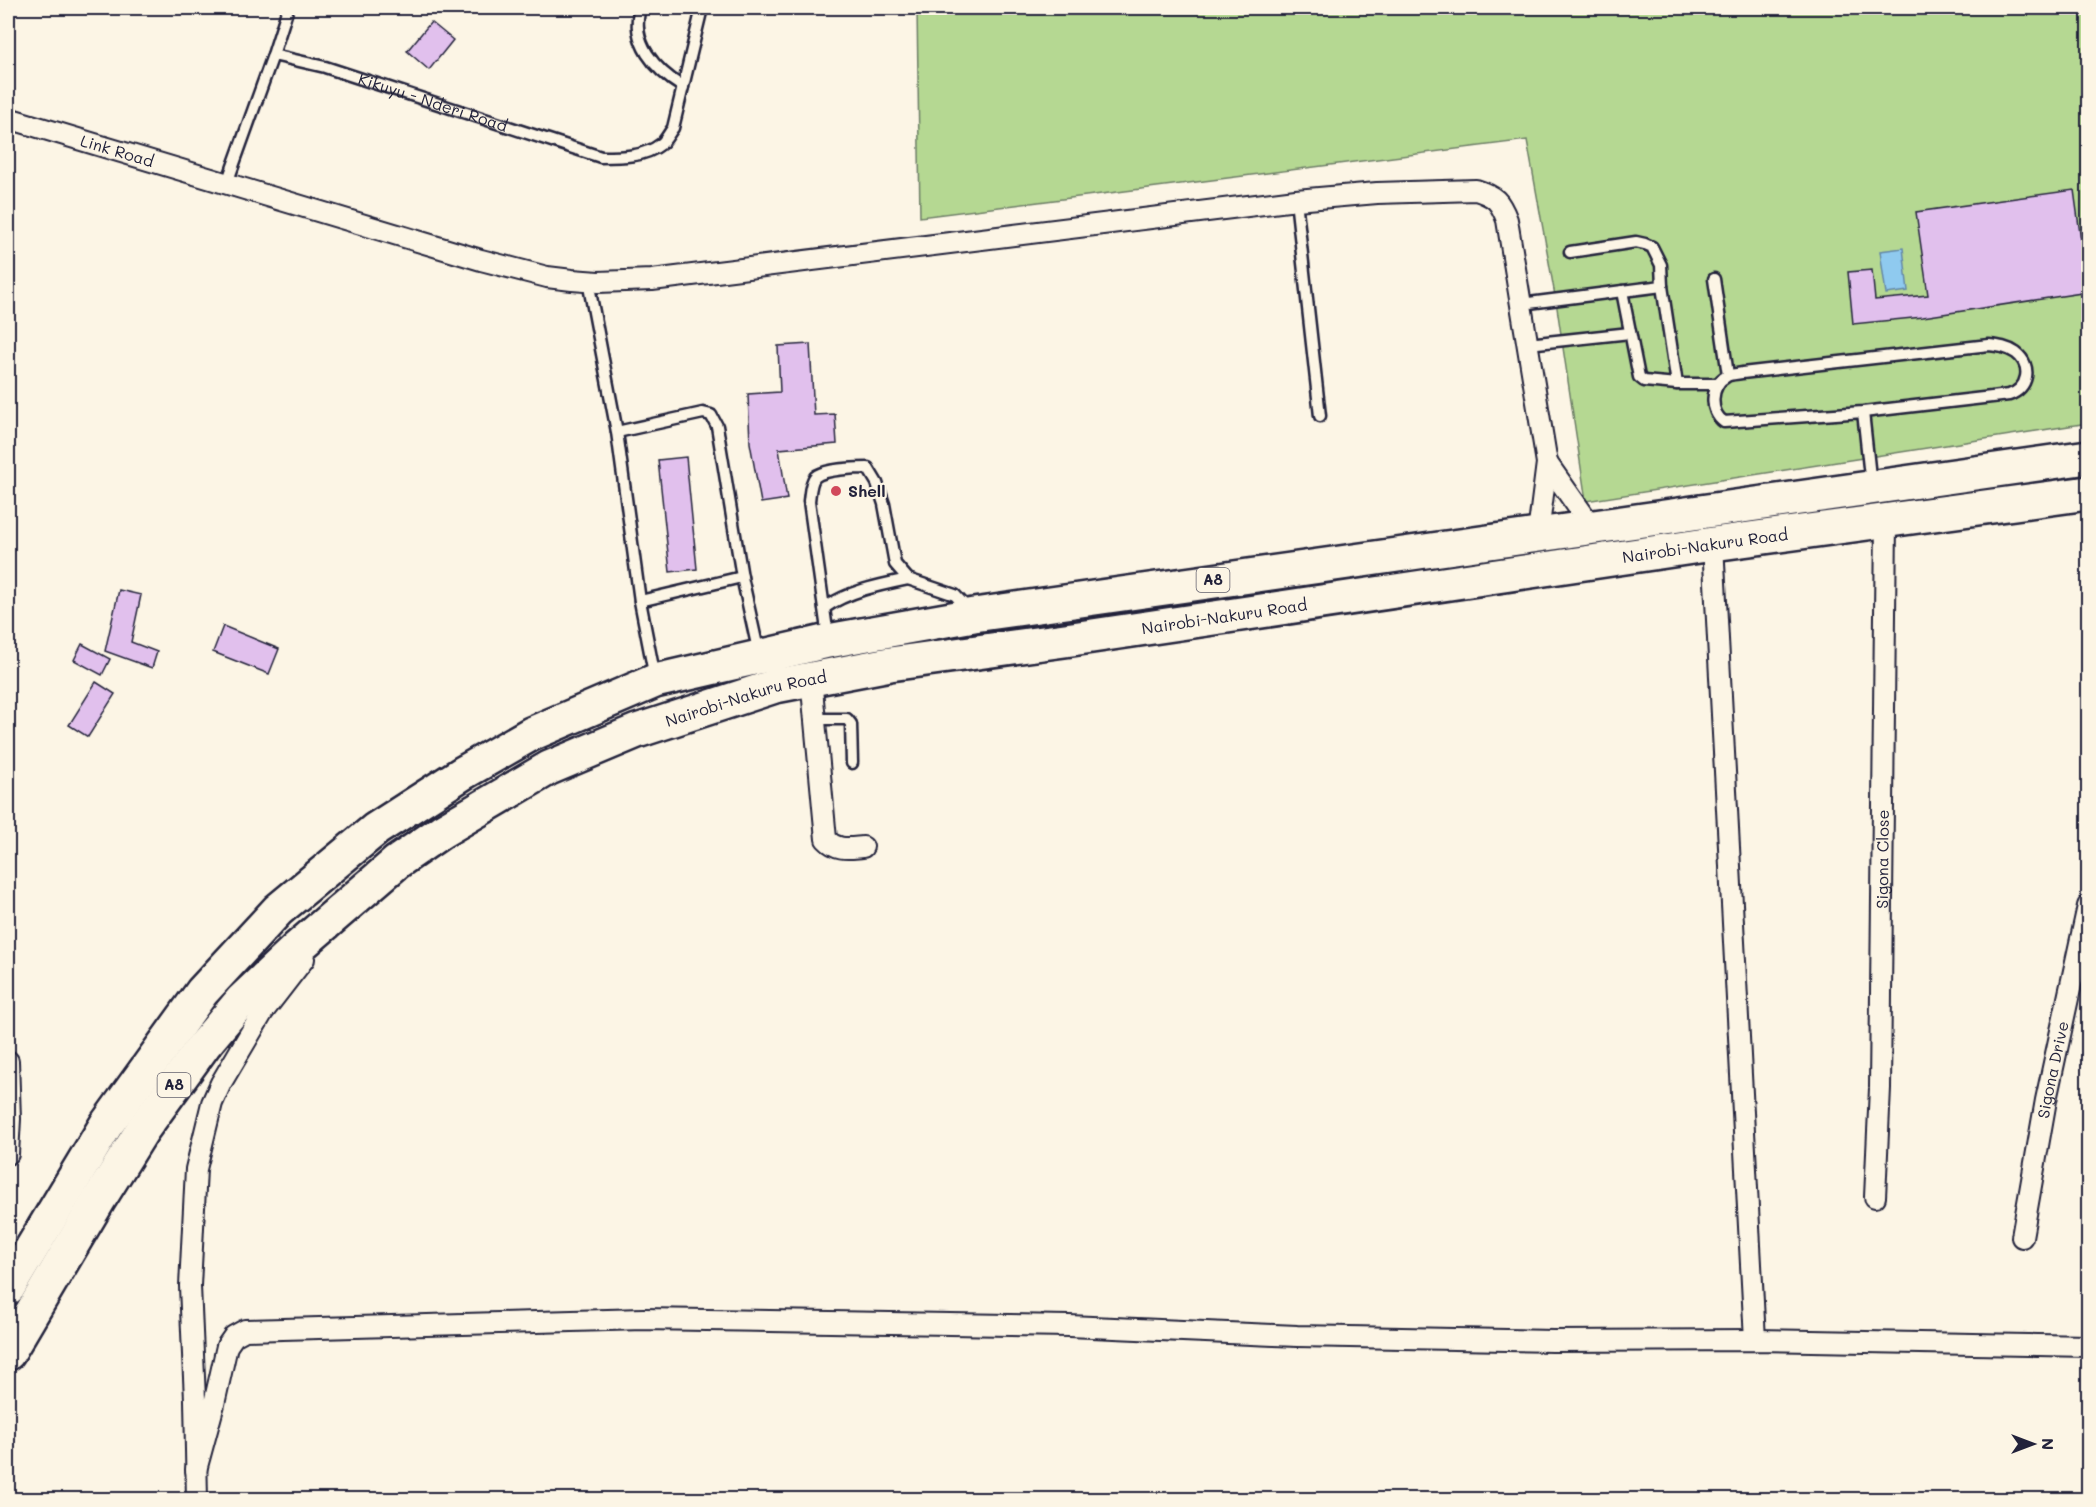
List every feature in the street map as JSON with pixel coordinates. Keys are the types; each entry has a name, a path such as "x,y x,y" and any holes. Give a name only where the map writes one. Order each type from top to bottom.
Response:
{"highway":[{"name":"A8","path":"8,1288 106,1125 202,992 278,910 376,830 463,773 531,734 655,681 828,641 974,615 2088,457"},
{"name":"Nairobi-Nakuru Road","path":"397,862 442,831 549,768 658,724 775,686 811,678 890,664 1713,543 2088,493"},
{"name":"A8","path":"8,1353 143,1129 204,1045 249,994 296,949 397,862"}],"street":[{"name":"Link Road","path":"8,118 481,260 547,277 588,281 652,279 1296,200 1377,193 1476,190 1491,195 1503,209 1507,220 1547,463"},
{"path":"1547,463 1592,526"},
{"path":"1538,534 1547,463"},
{"name":"Sigona Close","path":"1875,1197 1880,1088 1886,521"},
{"path":"1713,543 1755,1340"},
{"path":"811,678 826,839 832,846 864,848"},
{"path":"197,1500 190,1286 196,1169 212,1103 262,1012 319,940 397,862"},
{"name":"Sigona Drive","path":"2022,1237 2046,1101 2088,906"},
{"path":"8,1061 10,1119 8,1154"},
{"path":"196,1470 227,1346 234,1336 245,1330 644,1319 1069,1326 1297,1336 1542,1341 1755,1340 2088,1346"}],"lane":[{"path":"227,183 288,8"},
{"path":"640,8 636,20 638,36 647,54 667,77 683,87"},
{"name":"Kikuyu - Nderi Road","path":"273,55 325,67 601,157 626,157 661,144 673,128 702,8"},
{"path":"1296,200 1320,416"},
{"path":"1570,252 1617,244 1646,244 1652,247 1661,265 1662,286 1677,384"},
{"path":"1714,279 1728,375"},
{"path":"588,281 617,432 640,601 655,681"},
{"path":"1521,304 1662,286"},
{"path":"1622,291 1639,377 1644,381 1677,384 1718,384"},
{"path":"1528,344 1630,333"},
{"path":"1989,345 2005,347 2016,353 2022,358 2025,367 2024,385 2018,392 2009,395 1863,412 1724,422 1714,409 1714,396 1718,384 1728,375 1989,345"},
{"path":"1863,412 1871,488"},
{"path":"617,432 703,413 711,415 717,426 742,578 760,656"},
{"path":"828,641 809,501 814,478 823,473 868,468 877,483 884,504 895,564 908,579 955,595 974,615"},
{"path":"640,601 742,578"},
{"path":"824,608 839,598 879,585 908,579"},
{"path":"814,719 847,719 851,724 852,763"}],"green space":[{"path":"917,8 2088,8 2088,423 1586,501 1556,301 1527,140 920,217"}],"water":[{"path":"1903,248 1908,291 1886,294 1880,251"}],"building":[{"path":"431,22 453,40 429,70 407,51"},
{"path":"2074,190 2088,292 1923,317 1853,324 1848,272 1872,270 1875,300 1928,295 1916,212"},
{"path":"810,344 814,415 835,414 837,444 779,449 787,499 761,503 750,443 748,394 780,392 778,346"},
{"path":"686,457 697,569 670,572 658,460"},
{"path":"119,590 141,595 131,642 157,652 152,668 105,651"},
{"path":"223,626 279,649 269,674 213,652"},
{"path":"82,644 110,659 102,675 74,660"},
{"path":"96,682 115,694 88,737 69,725"}],"place":[{"name":"Shell","path":"836,491"}]}
